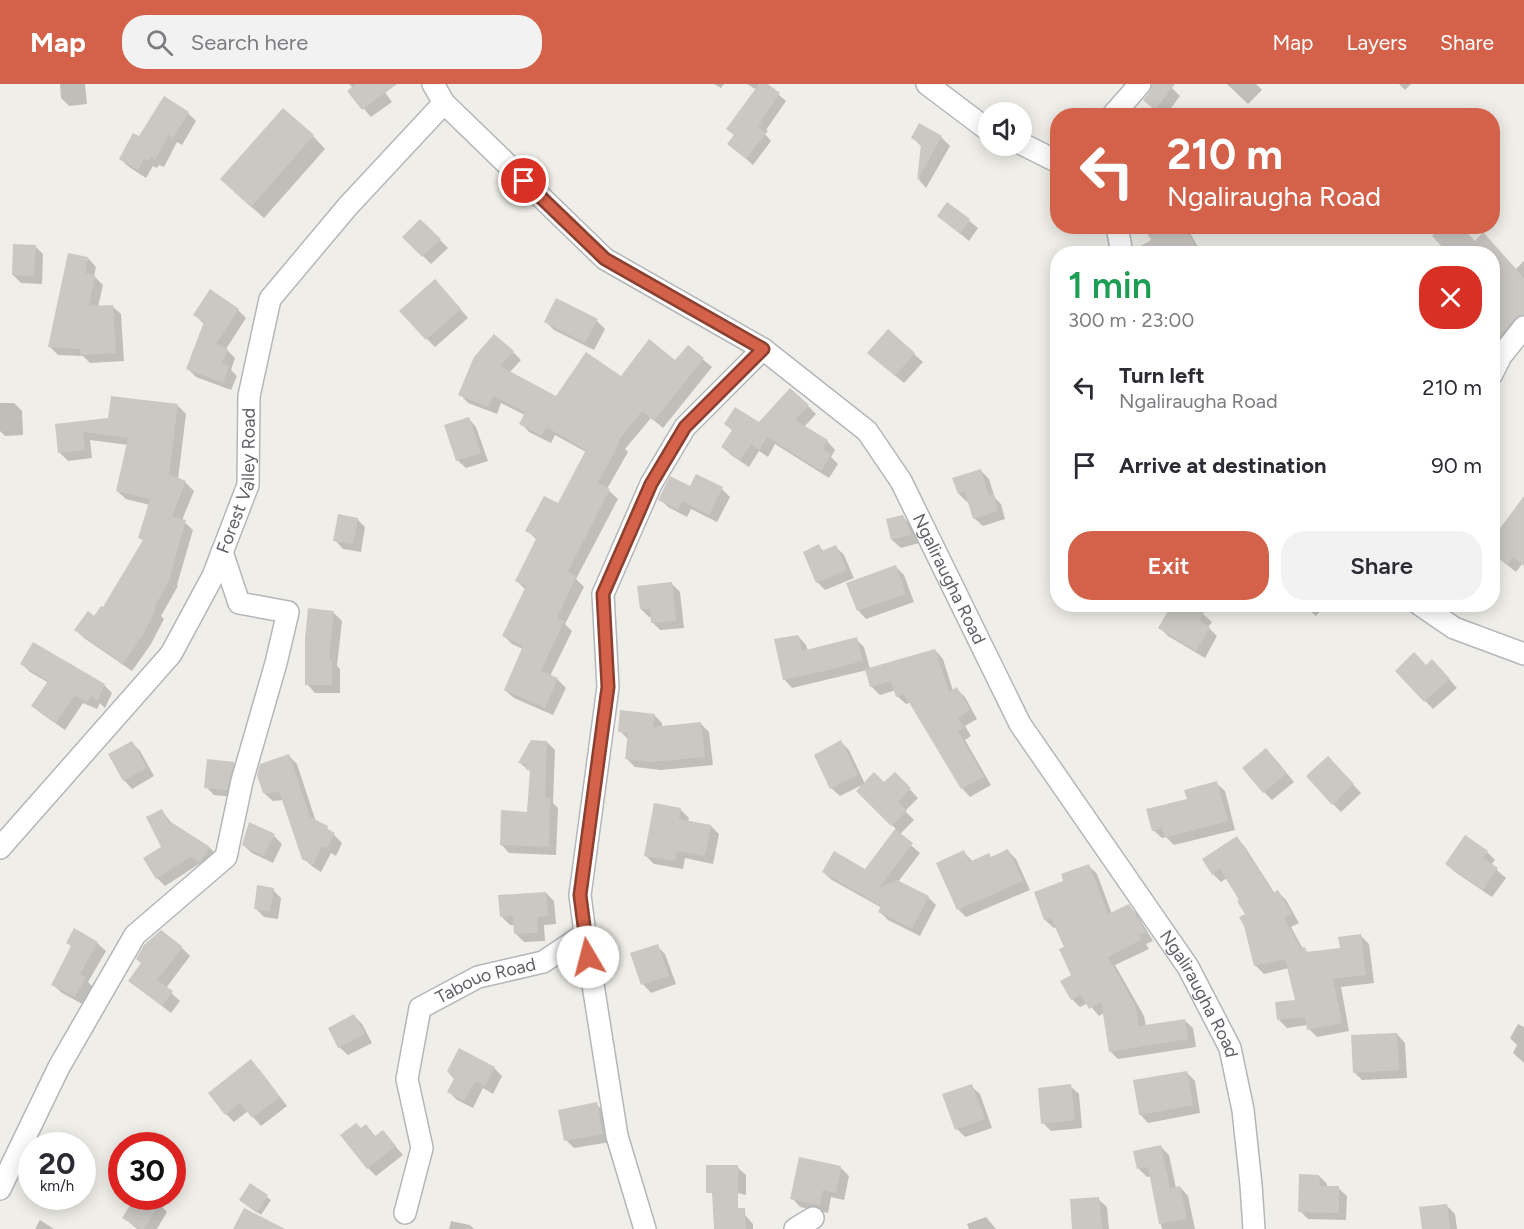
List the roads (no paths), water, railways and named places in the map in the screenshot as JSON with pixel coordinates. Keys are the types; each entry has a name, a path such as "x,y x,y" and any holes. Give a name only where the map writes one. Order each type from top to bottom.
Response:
{"street":[{"name":"Ngaliraugha Road","path":"433,84 444,103 605,259 763,349 867,431 901,481 1020,724 1188,967 1230,1048 1243,1110 1254,1229"},
{"path":"927,84 978,122"},
{"path":"1119,108 1140,84"},
{"name":"Forest Valley Road","path":"0,848 171,654 213,576 248,485 249,396 270,299 348,206 444,103"},
{"path":"1032,149 1050,158"},
{"path":"1500,358 1524,327"},
{"path":"645,1229 617,1136 580,895 608,687 603,594 651,484 685,427 763,349"},
{"path":"0,1189 60,1066 135,935 226,858 242,780 276,663 288,612 239,603 222,552"},
{"path":"1431,612 1454,628 1524,654"},
{"name":"Tabouo Road","path":"405,1213 422,1148 407,1079 420,1008 478,977 543,962 585,934"},
{"path":"795,1229 813,1218"}]}
